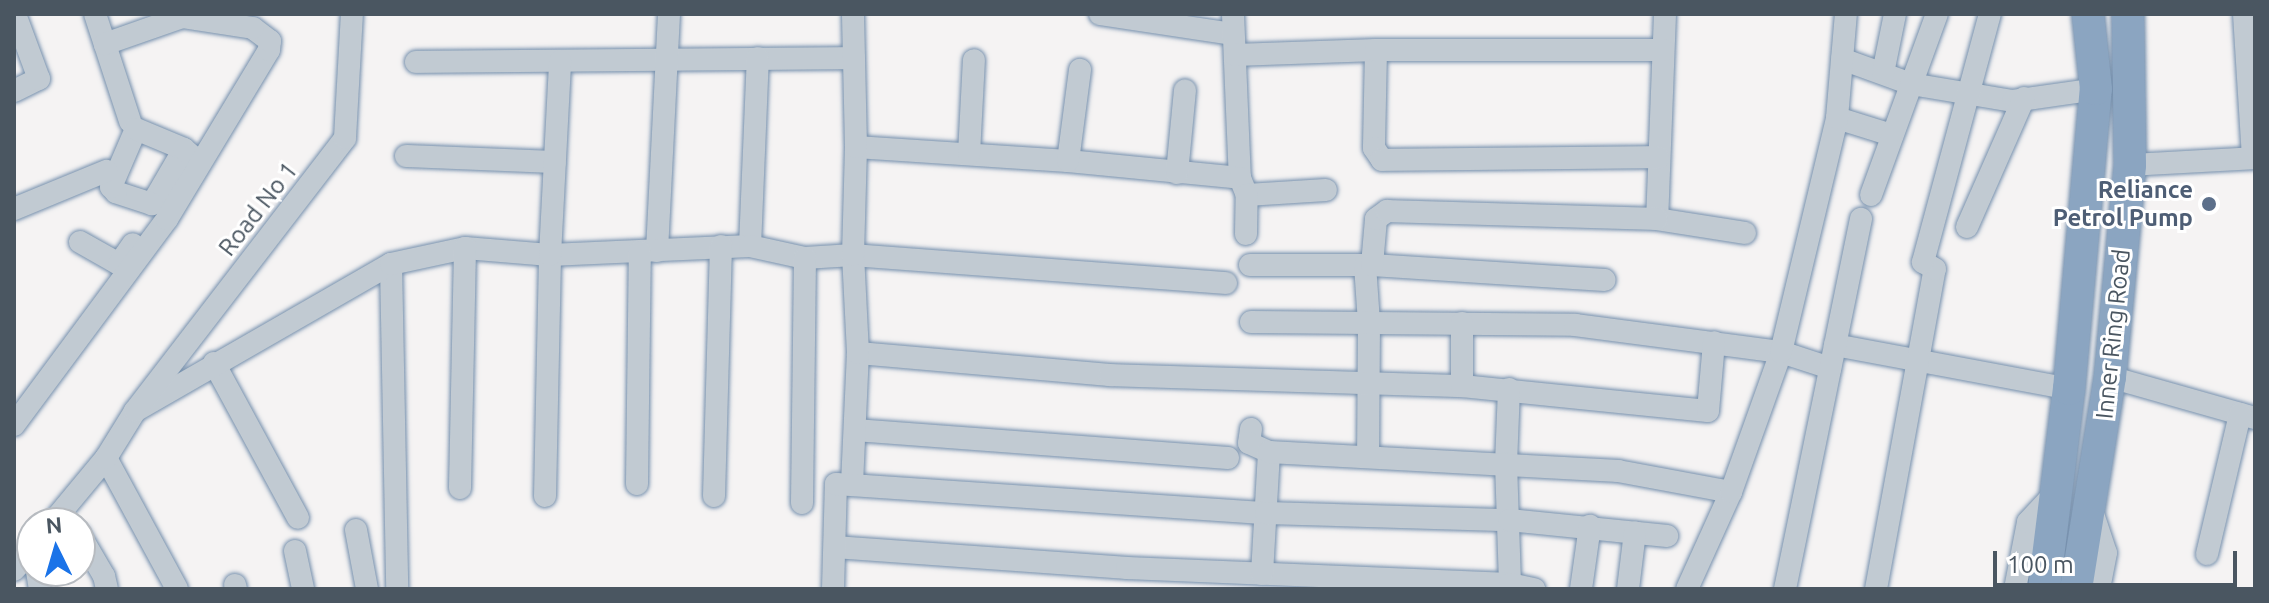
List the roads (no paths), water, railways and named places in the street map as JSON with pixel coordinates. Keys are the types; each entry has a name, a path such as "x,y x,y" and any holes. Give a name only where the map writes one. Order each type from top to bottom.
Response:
{"highway":[{"name":"Inner Ring Road","path":"2044,589 2059,488 2096,89 2088,14"},
{"name":"Inner Ring Road","path":"2076,589 2110,377 2130,165 2128,14"}],"street":[{"path":"14,91 39,79 15,14"},
{"path":"95,14 130,121"},
{"name":"Road No 1","path":"71,507 135,411 345,138 352,14"},
{"path":"637,484 648,252 669,14"},
{"path":"852,484 858,353 853,255 856,147 853,14"},
{"path":"1100,14 1234,34 1376,50 1663,50"},
{"path":"1657,219 1665,14"},
{"path":"1687,589 1731,492 1781,352 1837,118 1846,14"},
{"path":"1883,73 1895,14"},
{"path":"1871,195 1937,14"},
{"path":"1876,589 1935,269 1923,262 1971,94 1990,14"},
{"path":"2130,165 2254,158 2244,14"},
{"path":"14,425 160,216 192,156 269,50 267,36 253,28 182,17 105,44"},
{"path":"1234,34 1246,234"},
{"path":"1376,50 1374,148 1382,160 1658,157"},
{"path":"750,246 758,58"},
{"path":"416,62 854,58"},
{"path":"1842,59 1911,84 2013,101 2096,89"},
{"path":"969,154 974,60"},
{"path":"545,496 550,255 560,61"},
{"path":"1068,161 1080,70"},
{"path":"1177,173 1185,90"},
{"path":"1967,227 2024,98"},
{"path":"1837,118 1892,135"},
{"path":"856,147 1068,161 1177,173 1243,187 1326,190"},
{"path":"406,156 555,162"},
{"path":"14,209 97,176 160,216"},
{"path":"1368,456 1368,265 1376,219 1387,211 1657,219 1745,233"},
{"path":"80,242 121,264 160,216"},
{"path":"1785,589 1861,219"},
{"path":"714,496 721,246"},
{"path":"135,411 391,264 465,248 550,255 750,246 805,258 853,255 1226,283"},
{"path":"460,488 465,248"},
{"path":"802,503 805,258"},
{"path":"391,264 397,589"},
{"path":"1250,265 1368,265 1605,280"},
{"path":"1251,322 1575,325 1781,352 1830,368"},
{"path":"1462,323 1462,386"},
{"path":"858,353 1110,375 1509,389 1708,411 1714,342"},
{"path":"1835,345 2069,389"},
{"path":"214,363 298,518"},
{"path":"2110,377 2248,416 2207,554"},
{"path":"1509,389 1506,463 1510,584"},
{"path":"1251,429 1249,443 1269,452 1618,471 1731,492"},
{"path":"855,430 1228,458"},
{"path":"1262,574 1269,452"},
{"path":"106,458 177,589"},
{"path":"833,589 836,484 1266,513 1509,520 1667,536"},
{"path":"2015,589 2028,522 2059,488"},
{"path":"2091,510 2106,553 2099,589"},
{"path":"1581,589 1590,526"},
{"path":"356,530 367,589"},
{"path":"1628,589 1635,532"},
{"path":"835,547 1126,578 1262,574 1359,584 1510,584 1534,589"},
{"path":"295,551 303,589"},
{"path":"96,562 107,589"}],"place":[{"name":"Reliance Petrol Pump","path":"2209,204"}]}
